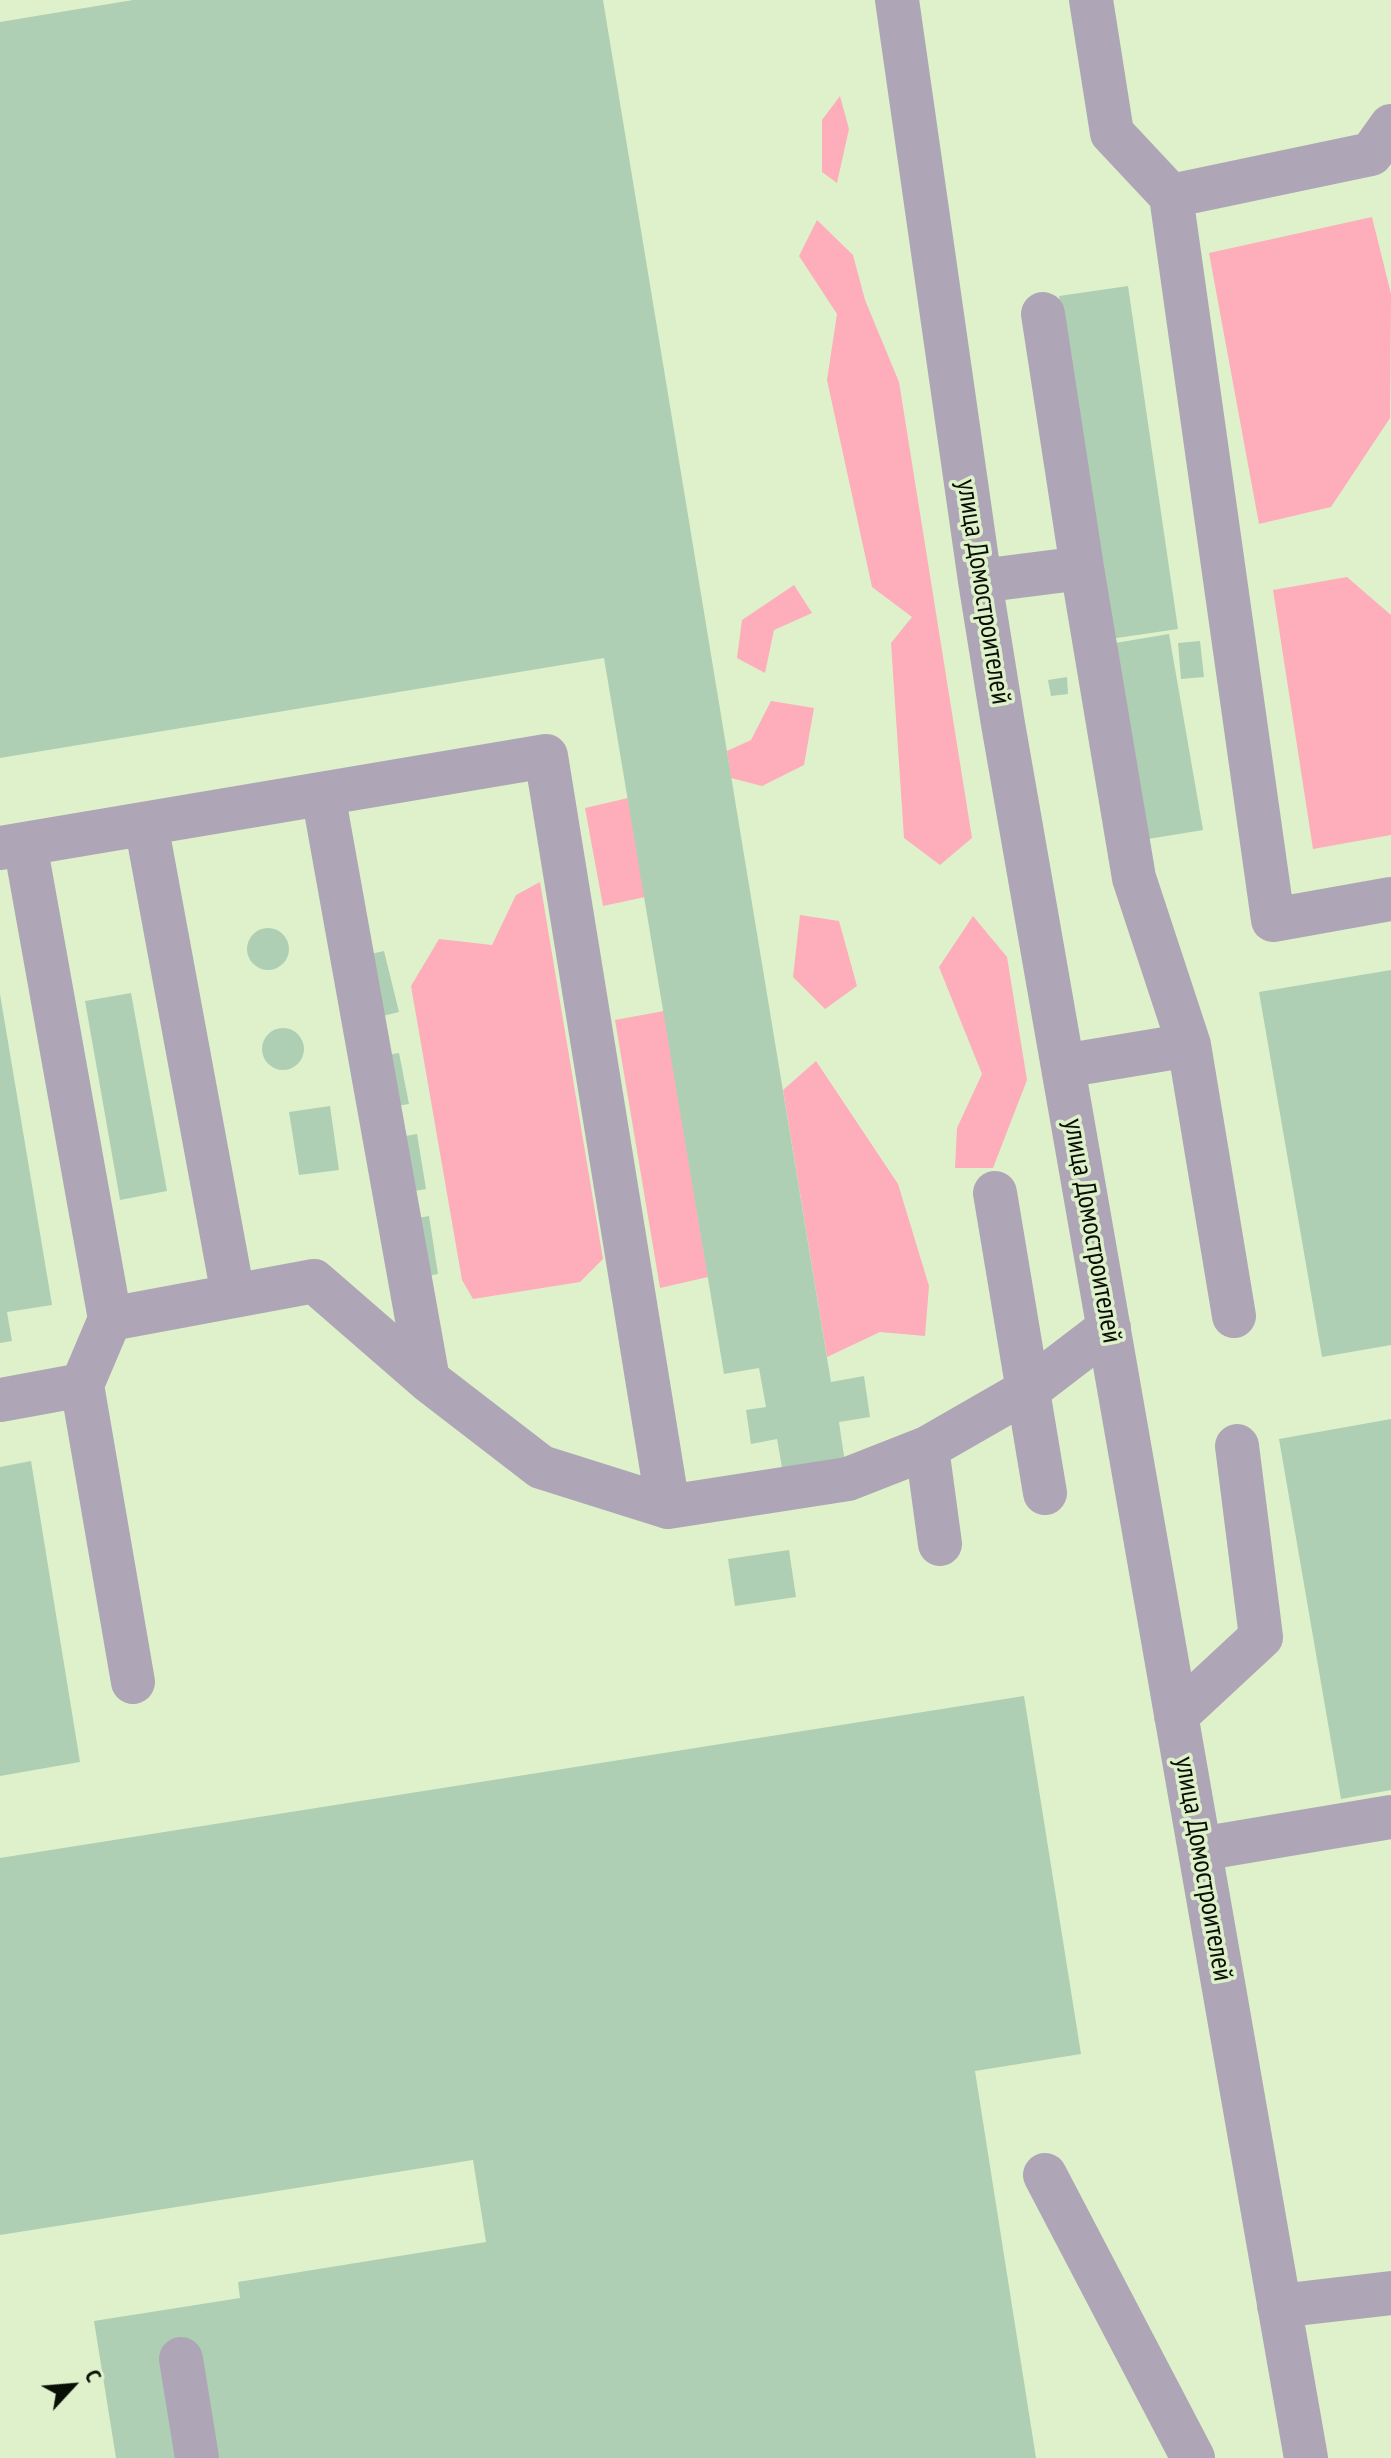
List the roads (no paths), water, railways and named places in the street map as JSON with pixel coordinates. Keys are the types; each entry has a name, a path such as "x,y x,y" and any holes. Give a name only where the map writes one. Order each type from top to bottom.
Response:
{"street":[{"name":"улица Домостроителей","path":"897,0 980,581 1306,2458"},
{"path":"1091,0 1112,133 1171,196 1273,920 1391,899"},
{"path":"1171,196 1384,150"},
{"path":"1043,314 1134,878 1189,1045 1234,1316"},
{"path":"980,581 1082,568"},
{"path":"133,1682 82,1385 110,1319 12,846 546,756 668,1507"},
{"path":"323,794 428,1380"},
{"path":"146,824 233,1295"},
{"path":"1063,1066 1189,1045"},
{"path":"995,1193 1045,1493"},
{"path":"110,1319 314,1281 428,1380 541,1467 668,1507 848,1479 927,1448 1028,1390 1109,1328"},
{"path":"0,1400 82,1385"},
{"path":"1176,1716 1261,1637 1237,1446"},
{"path":"927,1448 940,1544"},
{"path":"1200,1849 1391,1817"},
{"path":"1045,2175 1193,2458"},
{"path":"1279,2306 1391,2293"},
{"path":"181,2359 197,2458"}]}
